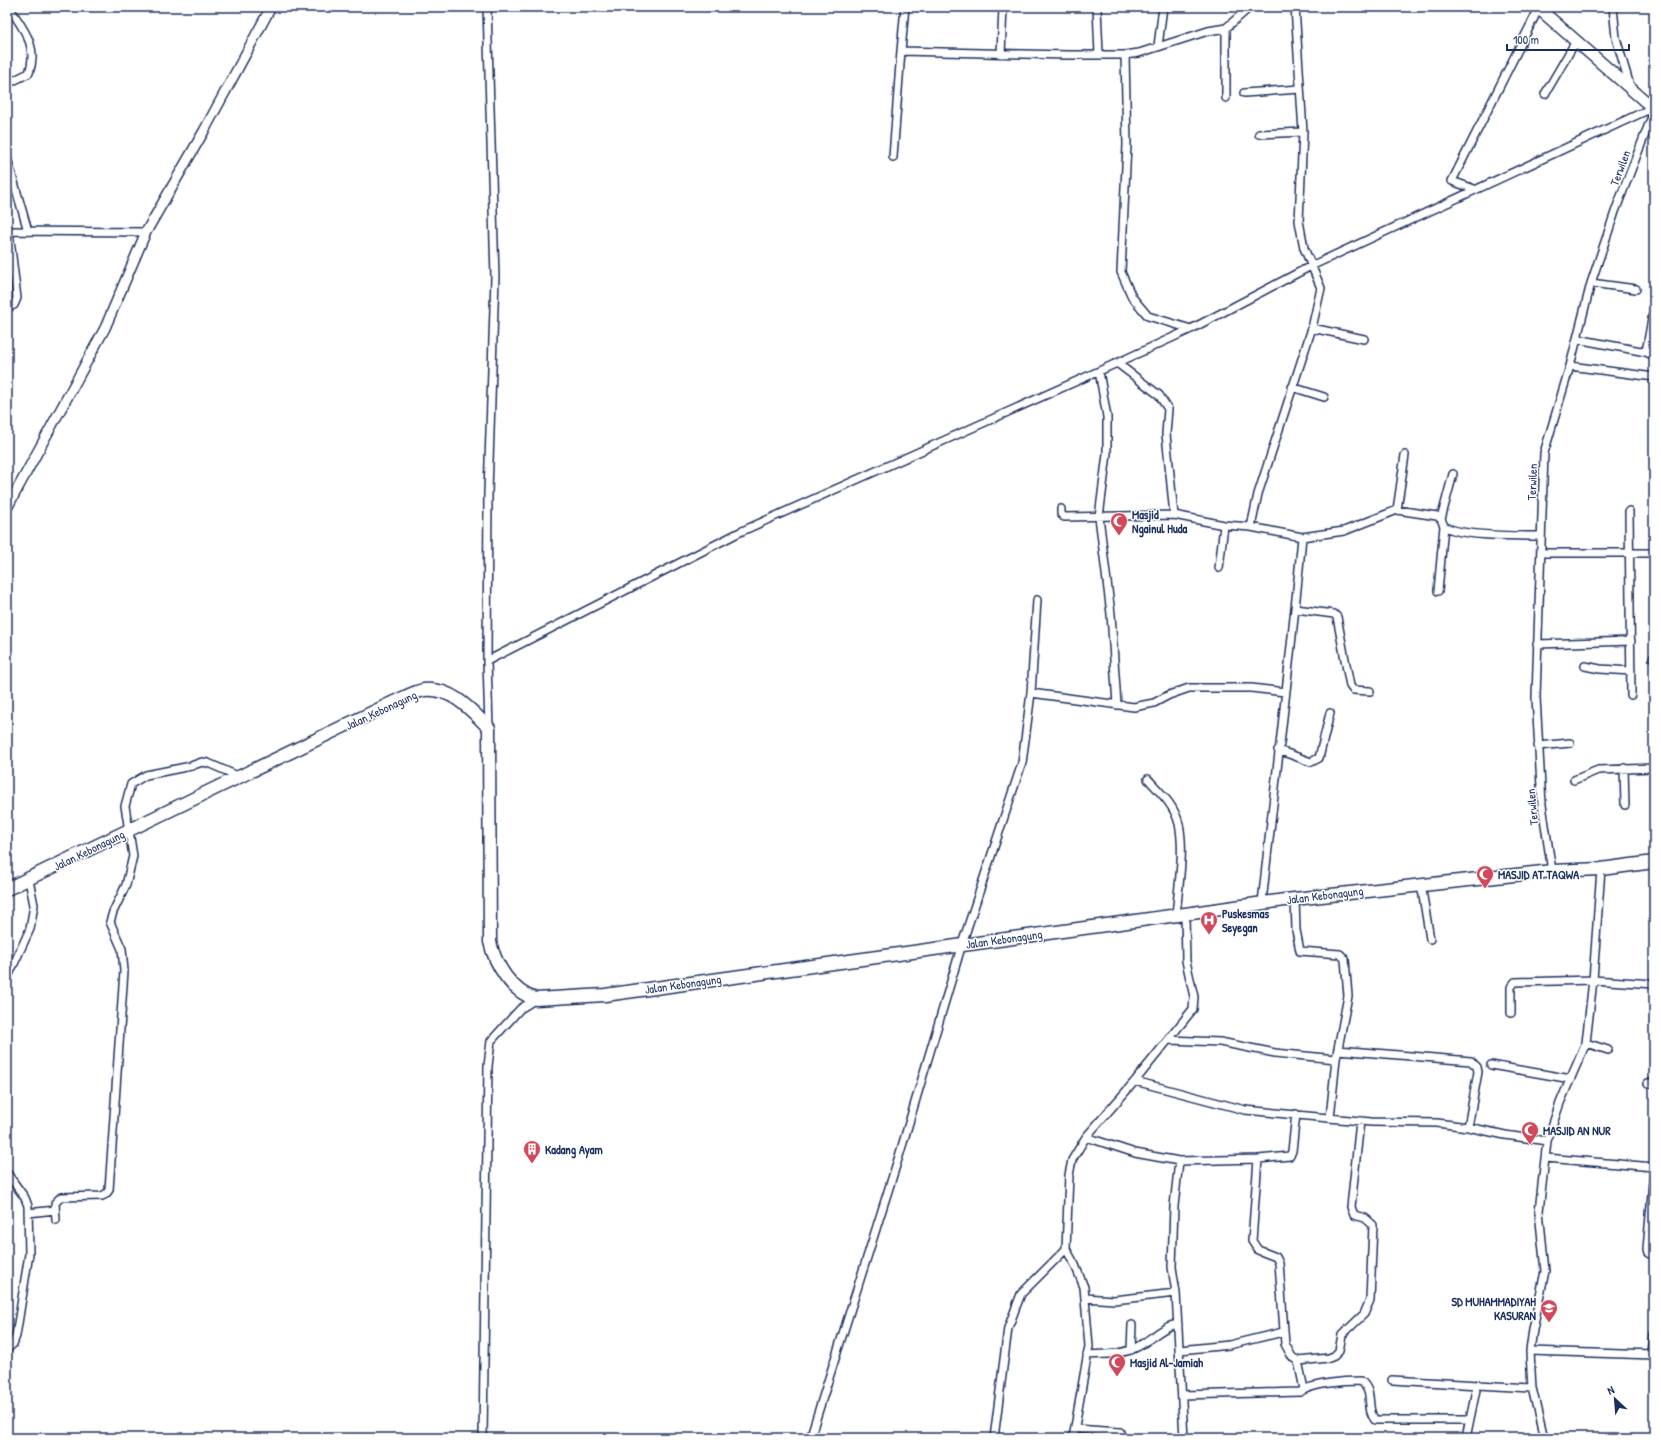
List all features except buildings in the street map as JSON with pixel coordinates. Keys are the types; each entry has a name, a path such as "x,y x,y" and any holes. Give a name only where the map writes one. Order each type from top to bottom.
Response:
{"main road":[{"path":"1538,8 1653,109"},
{"name":"Jalan Kebonagung","path":"7,889 29,880 392,703 424,690 438,692 460,701 489,728"},
{"path":"489,728 490,942 494,958 512,983 529,997 536,999"},
{"name":"Jalan Kebonagung","path":"536,999 605,995 1262,903 1421,884 1552,871 1601,869 1654,862"}],"street":[{"path":"7,84 28,73 33,54 29,40 9,7"},
{"path":"7,508 105,328 146,232 204,131 271,7"},
{"path":"487,7 495,277 488,492 487,660 489,728"},
{"path":"893,157 905,7"},
{"path":"1001,54 1003,7"},
{"path":"1096,7 1099,55"},
{"path":"1158,46 1163,7"},
{"path":"901,51 1001,54 1125,55 1208,31 1226,28 1250,7"},
{"path":"1251,527 1258,494 1312,328 1321,288 1304,248 1300,221 1303,132 1295,7"},
{"path":"1613,7 1616,38 1630,89"},
{"path":"1474,189 1452,181 1538,8"},
{"path":"1226,28 1226,98"},
{"path":"1545,94 1576,41"},
{"path":"1125,55 1127,145 1121,272 1132,298 1148,316 1191,329"},
{"path":"1244,93 1300,89"},
{"path":"487,660 740,532 1025,406 1191,329 1311,266 1474,189 1653,109"},
{"name":"Terwilen","path":"1552,871 1542,805 1536,697 1544,453 1570,366 1591,283 1616,208 1653,109"},
{"path":"1259,134 1303,132"},
{"path":"7,158 28,231"},
{"path":"7,308 14,305 17,298 8,231 146,232"},
{"path":"1591,283 1636,290"},
{"path":"1646,352 1654,308"},
{"path":"1312,328 1364,339"},
{"path":"1577,339 1646,352 1654,356"},
{"path":"1117,363 1159,394 1168,409 1166,434 1174,515"},
{"path":"1570,366 1653,376"},
{"path":"1099,371 1107,417 1107,454 1099,517 1111,614 1117,705"},
{"path":"1292,387 1324,397"},
{"path":"1397,510 1405,455"},
{"path":"1438,591 1444,526 1441,519 1452,474"},
{"path":"1061,508 1061,514 1064,517 1174,515 1224,525 1251,527 1302,537 1344,531 1397,510 1429,514 1441,519"},
{"path":"1629,511 1631,695"},
{"path":"1219,568 1224,525"},
{"path":"1444,526 1466,532 1506,536 1541,536"},
{"path":"1262,903 1278,750 1296,609 1302,537"},
{"path":"1541,554 1654,553"},
{"path":"810,1438 900,1153 962,944 1022,763 1031,693 1038,600"},
{"path":"1296,609 1334,614 1337,617 1341,646 1350,686 1353,690 1370,691"},
{"path":"1537,644 1631,641"},
{"path":"1585,666 1600,669 1631,671"},
{"path":"1031,693 1134,707 1154,703 1169,695 1189,688 1251,688 1285,692"},
{"path":"1278,750 1311,762 1319,758 1330,713"},
{"path":"1538,746 1570,743"},
{"path":"56,1220 55,1203 60,1197 102,1196 109,1190 124,972 122,949 110,922 112,912 126,885 133,856 130,831 125,811 125,802 128,789 134,781 158,772 205,762 240,777"},
{"path":"1624,768 1624,804"},
{"path":"1574,780 1598,770 1654,768"},
{"path":"1073,1438 1089,1346 1085,1298 1081,1279 1066,1249 1070,1168 1086,1137 1135,1081 1190,1014 1194,1002 1186,961 1181,915 1179,824 1163,795 1148,779"},
{"path":"1544,1438 1532,1388 1530,1351 1535,1317 1545,1271 1539,1211 1548,1141 1560,1103 1586,1044 1593,980 1601,869"},
{"path":"7,979 30,929 34,905 29,880"},
{"path":"1421,884 1430,939"},
{"path":"1295,899 1296,930 1300,951 1336,954 1343,956 1345,959 1348,996 1336,1059 1330,1118"},
{"path":"1511,1013 1511,986 1515,982 1593,980 1654,984"},
{"path":"483,1438 488,1066 491,1041 520,1009 536,999"},
{"path":"1169,1040 1220,1042 1274,1053 1336,1059"},
{"path":"1586,1044 1608,1050"},
{"path":"1338,1050 1471,1061 1477,1067 1478,1072 1468,1127"},
{"path":"1491,1065 1571,1079"},
{"path":"1135,1081 1245,1110 1360,1121 1422,1122 1468,1127 1505,1135 1548,1141"},
{"path":"1086,1137 1135,1153 1179,1161 1258,1159 1290,1156 1296,1114"},
{"path":"1298,1361 1329,1358 1334,1356 1339,1351 1342,1335 1364,1314 1370,1300 1373,1225 1365,1218 1354,1214 1351,1208 1360,1121"},
{"path":"1546,1158 1654,1166"},
{"path":"1258,1159 1252,1241 1258,1250 1276,1257 1279,1263 1283,1332 1289,1352 1298,1361 1304,1389"},
{"path":"1179,1161 1173,1217 1172,1267 1176,1293 1184,1438"},
{"path":"1654,1170 1647,1249 1648,1253 1654,1256"},
{"path":"7,1173 25,1198 28,1213 29,1254 16,1336 13,1344 7,1349"},
{"path":"28,1213 55,1210"},
{"path":"994,1438 1008,1328 1021,1294 1066,1249"},
{"path":"1085,1298 1114,1300 1176,1293"},
{"path":"1131,1350 1132,1325"},
{"path":"1087,1355 1117,1353 1131,1350 1167,1328 1178,1325"},
{"path":"1180,1350 1228,1345 1283,1332"},
{"path":"1530,1351 1653,1355 1654,1334"},
{"path":"1392,1380 1532,1388"},
{"path":"1182,1395 1300,1392 1304,1389 1347,1381 1361,1381 1369,1392 1370,1409 1375,1420 1468,1420"},
{"path":"1466,1438 1468,1420 1476,1385"},
{"path":"1075,1429 1120,1432"}],"place":[{"name":"Masjid Ngainul Huda","path":"1119,536"},
{"name":"MASJID AT TAQWA","path":"1485,889"},
{"name":"Puskesmas Seyegan","path":"1209,935"},
{"name":"MASJID AN NUR","path":"1530,1145"},
{"name":"Kadang Ayam","path":"532,1164"},
{"name":"SD MUHAMMADIYAH KASURAN","path":"1549,1323"},
{"name":"Masjid Al-Jamiah","path":"1117,1377"}]}
